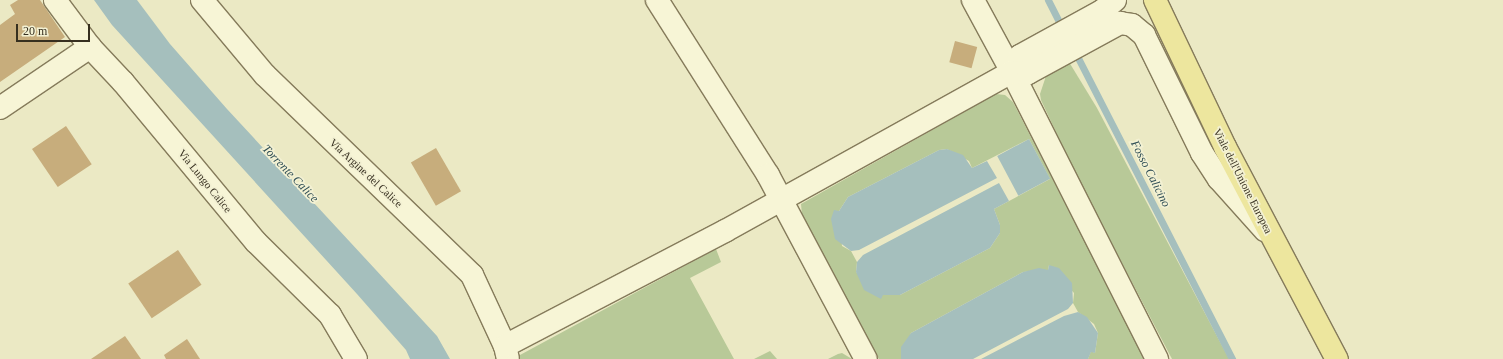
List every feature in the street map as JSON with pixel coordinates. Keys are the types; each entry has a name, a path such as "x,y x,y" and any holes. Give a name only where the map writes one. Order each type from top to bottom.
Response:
{"main road":[{"name":"Viale dell'Unione Europea","path":"1155,0 1272,237 1338,359"}],"street":[{"name":"Via Lungo Calice","path":"55,0 90,47 123,82 256,242 330,315 356,359"},
{"name":"Via Argine del Calice","path":"202,0 265,75 472,275 506,353"},
{"path":"657,0 782,200 866,359"},
{"path":"973,0 1012,72 1156,359"},
{"path":"506,353 1012,72 1028,73 1044,54 1109,13 1144,35 1202,153 1220,179 1272,237"},
{"path":"0,108 90,47"}],"green space":[{"path":"1069,62 1097,108 1229,359 1172,359 1074,171 1041,100 1040,94 1046,76"},
{"path":"996,94 1005,95 1013,102 1145,359 1088,359 1091,351 1095,353 1098,333 1094,324 1078,312 1073,303 1074,293 1049,265 1048,270 1023,272 911,333 901,359 879,359 802,215 801,204","holes":["1029,139 1050,179 994,209 1000,225 1000,233 990,248 900,295 883,295 856,272 857,262 851,251 842,246 839,211 848,197 939,150 947,149 969,161 972,168"]},
{"path":"716,249 721,262 690,278 734,359 519,359 520,355"},
{"path":"770,351 777,359 754,359"},
{"path":"842,353 852,359 828,359 838,354"}],"water":[{"path":"94,0 137,0 170,44 227,109 437,336 450,359 410,359 406,350 357,294 112,25"},
{"path":"1029,139 1050,179 1018,196 997,156"},
{"path":"947,149 963,155 972,168 987,161 997,178 859,250 851,251 835,239 831,219 834,210 839,211 848,197 939,150"},
{"path":"999,183 1009,201 994,209 1000,225 1000,233 990,248 900,295 883,295 881,299 864,290 856,272 857,262 863,255"},
{"path":"1049,265 1059,268 1072,283 1073,303 1068,309 973,359 901,359 901,347 911,333 1023,272 1039,268 1048,270"},
{"path":"1078,312 1087,317 1098,333 1095,353 1091,352 1088,359 981,359 1064,316"}],"building":[{"path":"18,0 40,0 65,37 0,82 0,25 15,14 10,5"},
{"path":"955,41 977,47 972,68 949,62"},
{"path":"66,126 92,164 58,187 32,149"},
{"path":"436,148 461,191 436,206 411,162"},
{"path":"178,250 201,285 152,318 128,284"},
{"path":"125,336 141,359 91,359"},
{"path":"187,339 200,359 166,359 164,355"}],"waterway":[{"name":"Fosso Calicino","path":"1048,0 1063,30"},
{"name":"Fosso Calicino","path":"1074,50 1232,359"}],"water label":[{"name":"Torrente Calice","path":"290,174"}]}
